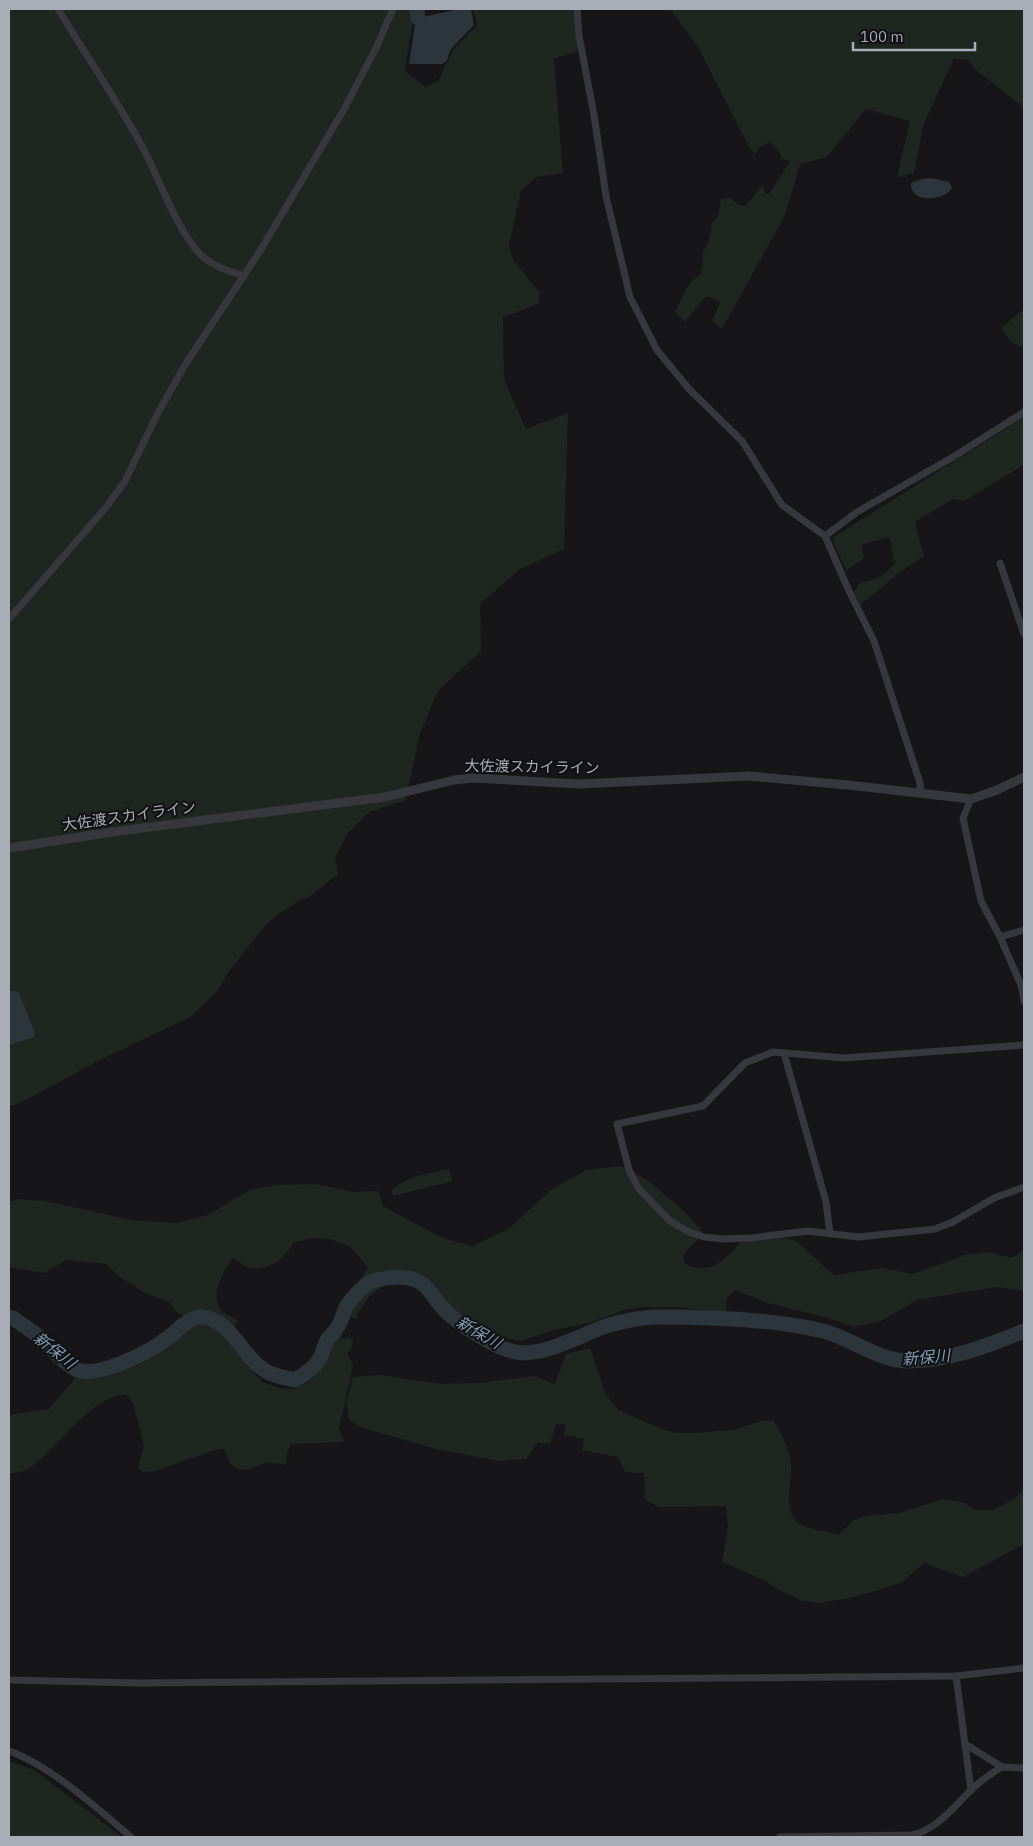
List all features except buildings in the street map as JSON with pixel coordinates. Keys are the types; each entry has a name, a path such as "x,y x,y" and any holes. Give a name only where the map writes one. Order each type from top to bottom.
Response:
{"street":[{"path":"58,9 109,88 185,232 199,253 211,263 244,276"},
{"path":"9,619 108,505 125,481 158,413 185,365 244,276 343,111 376,48 393,9"},
{"path":"577,9 579,36 594,115 606,196 628,292 641,322 657,350 673,372 742,441 782,505 825,536 874,642 920,783 921,794"},
{"path":"825,536 856,512 953,457 1024,412"},
{"path":"1000,564 1024,634"},
{"name":"大佐渡スカイライン","path":"9,848 119,831 385,798 454,780 473,778 579,784 749,776 971,799 997,790 1024,777"},
{"path":"971,799 963,818 981,901 1000,937 1021,985 1024,1001"},
{"path":"1000,937 1024,930"},
{"path":"1024,1045 844,1058 773,1052 745,1063 703,1106 617,1124 629,1170 639,1190 670,1221 689,1232 704,1237 724,1239 751,1238 808,1231 858,1238 935,1229 954,1222 994,1198 1024,1187"},
{"path":"784,1053 826,1202 830,1234"},
{"path":"9,1680 138,1683 956,1676 1024,1668"},
{"path":"956,1676 971,1790"},
{"path":"965,1744 1002,1767 1024,1768"},
{"path":"9,1751 24,1756 72,1789 131,1837"},
{"path":"780,1837 912,1835 926,1832 985,1777 1002,1767"}],"shaded area":[{"path":"9,9 413,9 405,71 426,87 438,81 453,50 477,25 473,9 576,9 578,51 554,59 563,173 536,177 521,191 509,245 513,260 540,293 538,304 503,317 504,380 526,429 568,413 564,549 520,569 480,604 481,651 438,691 419,736 406,800 369,812 347,834 335,858 338,874 309,897 278,914 262,929 227,974 218,990 190,1017 102,1059 16,1105 9,1106"},
{"path":"459,9 471,9 474,25 450,50 447,61 442,64 409,64 415,25 418,18"},
{"path":"670,9 1024,9 1024,108 975,69 967,60 954,58 923,126 914,173 897,177 910,121 866,109 827,157 800,164 785,215 722,329 712,321 720,302 709,297 705,297 685,322 675,312 688,285 701,275 703,253 709,239 712,223 718,216 721,199 731,198 738,205 745,206 761,187 764,188 766,194 770,193 790,161 782,159 780,153 770,142 760,147 755,154 750,149 698,47"},
{"path":"931,178 949,182 952,188 948,193 935,198 921,197 915,194 911,183"},
{"path":"1024,309 1024,347 1013,343 1001,328"},
{"path":"1024,415 1024,465 964,501 953,499 915,522 924,556 898,574 860,605 854,592 859,584 880,577 895,564 889,537 861,545 864,558 846,571 832,538 1004,430"},
{"path":"9,991 19,993 35,1036 9,1045"},
{"path":"621,1166 647,1180 683,1210 703,1232 683,1256 685,1264 694,1267 702,1268 716,1264 729,1255 741,1242 786,1238 796,1241 834,1275 883,1268 912,1274 969,1254 989,1252 1011,1258 1024,1250 1024,1291 997,1287 917,1300 881,1321 854,1327 825,1317 768,1303 734,1290 726,1300 726,1312 674,1307 627,1309 592,1322 550,1331 521,1341 472,1334 445,1321 416,1286 401,1283 386,1285 370,1296 356,1319 347,1316 343,1307 368,1268 351,1247 330,1239 313,1238 294,1242 279,1260 258,1269 243,1265 233,1258 219,1282 217,1297 221,1310 238,1321 233,1328 214,1317 199,1312 186,1316 177,1313 169,1302 145,1293 120,1277 106,1264 66,1260 44,1273 9,1267 9,1202 18,1199 46,1201 132,1220 177,1223 208,1215 249,1190 275,1185 315,1184 353,1192 379,1191 383,1206 440,1237 473,1246 508,1229 551,1190 586,1170"},
{"path":"449,1169 452,1179 450,1182 393,1196 392,1191 402,1182 418,1176"},
{"path":"197,1323 209,1325 218,1330 262,1382 280,1388 294,1389 309,1382 326,1361 333,1339 340,1336 343,1339 349,1337 353,1340 352,1348 347,1353 353,1365 339,1429 344,1442 291,1444 287,1454 286,1465 268,1462 246,1470 239,1469 231,1465 224,1449 215,1450 155,1471 142,1472 138,1468 144,1445 133,1403 126,1394 100,1403 31,1467 24,1471 9,1474 9,1415 49,1409 75,1378 93,1375 140,1359"},
{"path":"590,1348 605,1393 618,1410 662,1429 677,1433 693,1433 732,1430 762,1421 774,1421 789,1453 791,1471 789,1504 794,1519 800,1524 838,1535 854,1520 865,1516 899,1513 943,1499 965,1503 975,1510 993,1510 1014,1499 1024,1489 1024,1544 963,1577 924,1563 901,1583 855,1597 820,1603 801,1600 781,1591 764,1580 722,1562 728,1527 726,1506 659,1507 645,1500 644,1473 625,1472 618,1457 582,1450 584,1439 564,1435 566,1424 556,1424 550,1444 538,1442 526,1459 499,1461 436,1449 360,1427 349,1419 346,1404 353,1377 380,1375 440,1384 480,1383 534,1376 555,1384 566,1354"},
{"path":"9,1761 34,1770 122,1837 9,1837"}],"waterway":[{"path":"417,9 418,18"},
{"name":"新保川","path":"9,1317 35,1333 70,1366 85,1371 96,1371 110,1367 137,1356 161,1343 192,1319 201,1317 211,1319 227,1330 253,1361 264,1370 295,1380 318,1361 327,1341 336,1330 346,1307 356,1295 364,1287 376,1280 393,1278 416,1280 427,1288 439,1304 466,1328 507,1350 527,1353 562,1344 606,1326 653,1317 742,1320 804,1327 833,1334 886,1357 909,1361 953,1355 982,1347 1024,1331"}]}
